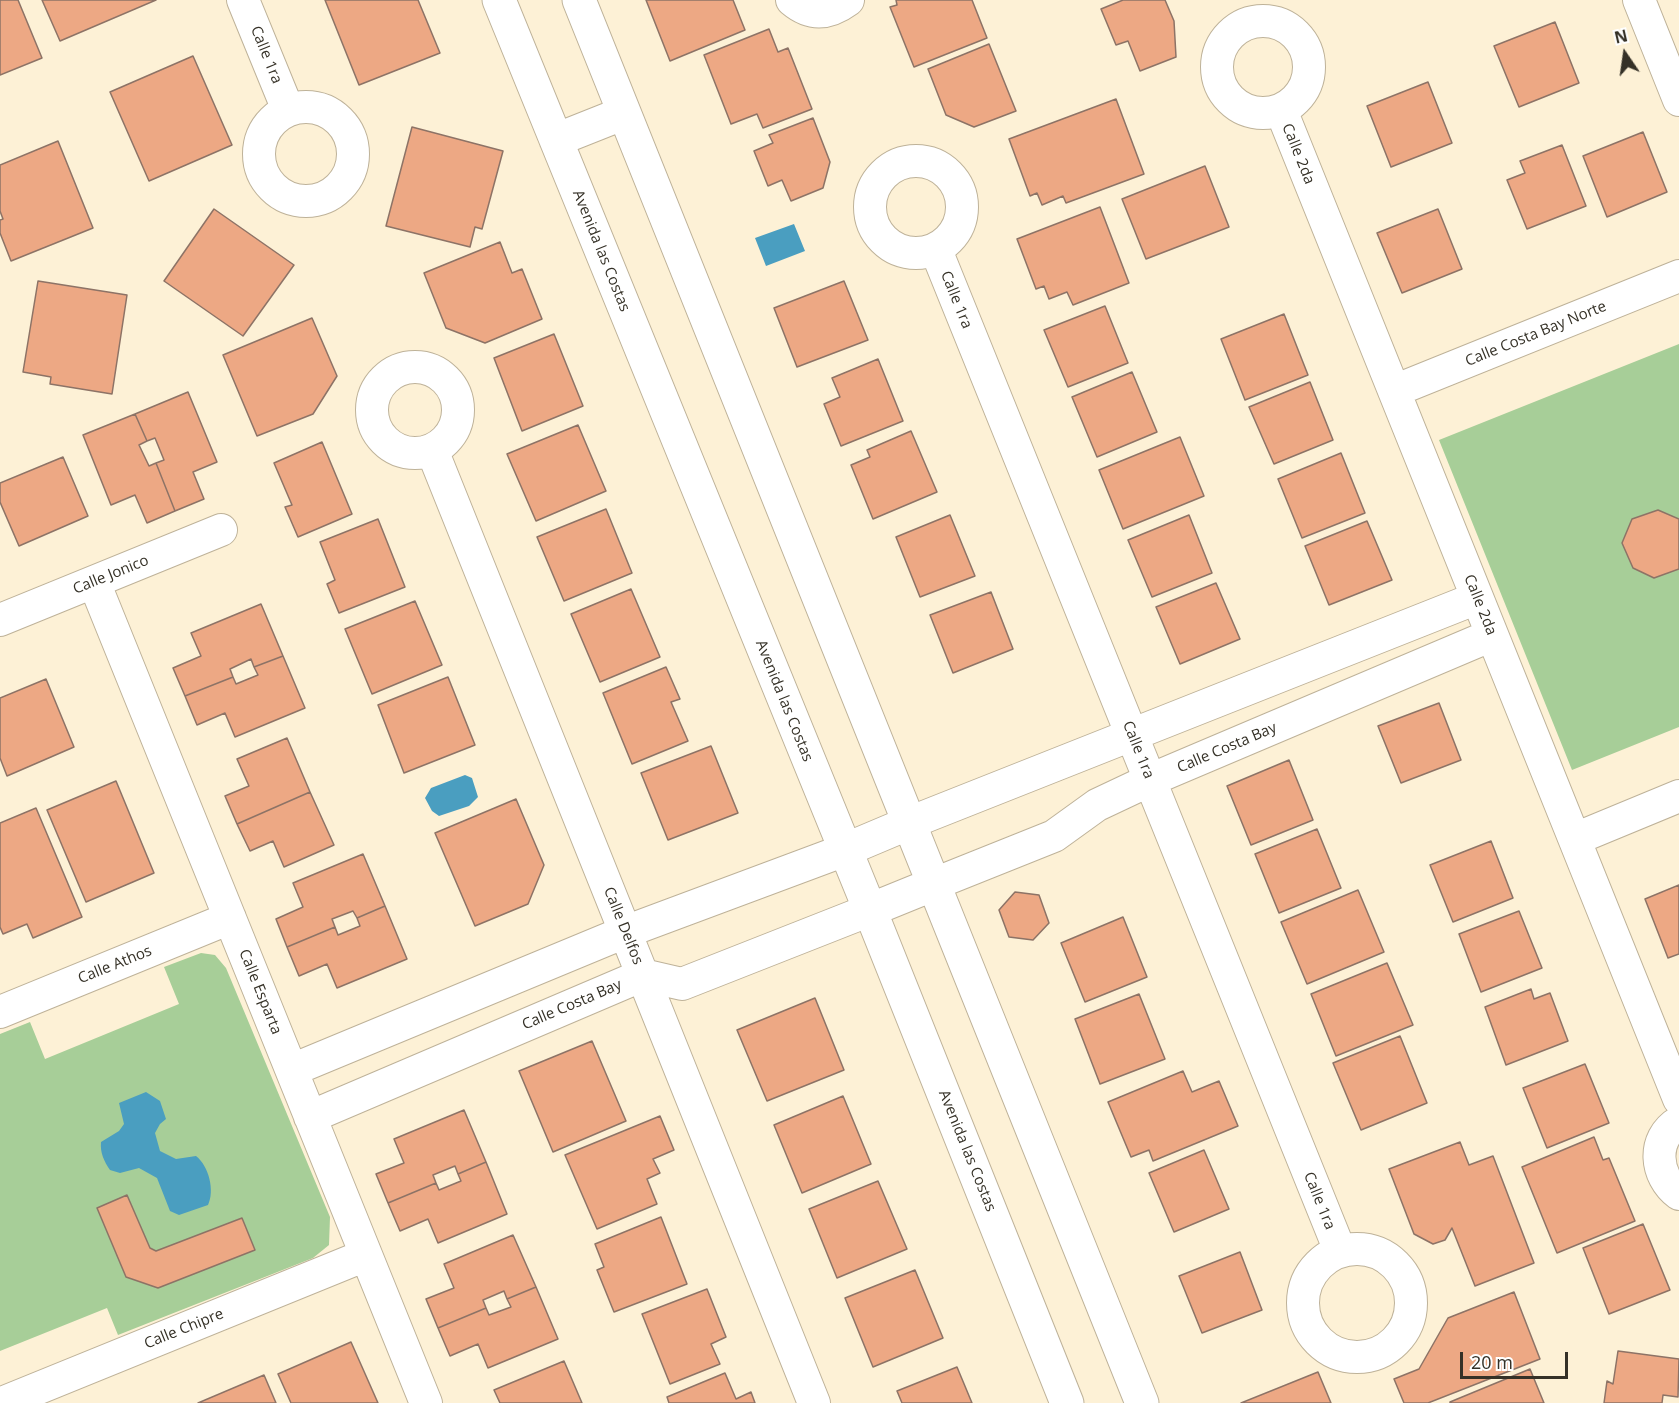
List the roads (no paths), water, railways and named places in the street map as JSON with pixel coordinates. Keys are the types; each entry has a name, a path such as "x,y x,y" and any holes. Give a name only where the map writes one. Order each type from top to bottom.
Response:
{"street":[{"name":"Calle 1ra","path":"243,0 288,110"},
{"name":"Avenida las Costas","path":"499,0 870,910 1067,1403"},
{"path":"579,0 1142,1403"},
{"path":"792,0 802,8 826,12 848,0"},
{"path":"1639,0 1679,100"},
{"name":"Calle 2da","path":"1281,110 1679,1099"},
{"path":"556,140 624,113"},
{"name":"Calle 1ra","path":"936,250 1340,1251"},
{"name":"Calle Costa Bay Norte","path":"1394,391 1679,276"},
{"name":"Calle Delfos","path":"432,450 814,1403"},
{"name":"Calle Jonico","path":"0,620 222,530"},
{"name":"Calle Esparta","path":"94,582 426,1403"},
{"path":"292,1070 625,932 844,850 1477,598"},
{"name":"Calle Costa Bay","path":"934,884 1054,836 1097,806 1150,780 1492,635"},
{"path":"1575,839 1679,796"},
{"path":"643,975 682,984 934,884"},
{"name":"Calle Athos","path":"0,1012 230,918"},
{"name":"Calle Costa Bay","path":"310,1117 643,975"},
{"path":"1679,1122 1665,1135 1659,1162 1670,1188 1679,1194"},
{"name":"Calle Chipre","path":"2,1403 366,1255"}],"water":[{"path":"794,224 805,251 766,266 755,238"},
{"path":"465,775 472,778 478,797 469,806 439,816 432,811 425,798 431,788"},
{"path":"146,1092 160,1101 166,1119 155,1133 160,1151 176,1159 196,1156 201,1160 210,1179 211,1193 208,1205 179,1215 170,1211 157,1178 139,1168 120,1173 110,1170 106,1163 101,1142 119,1131 124,1124 119,1103"}]}
